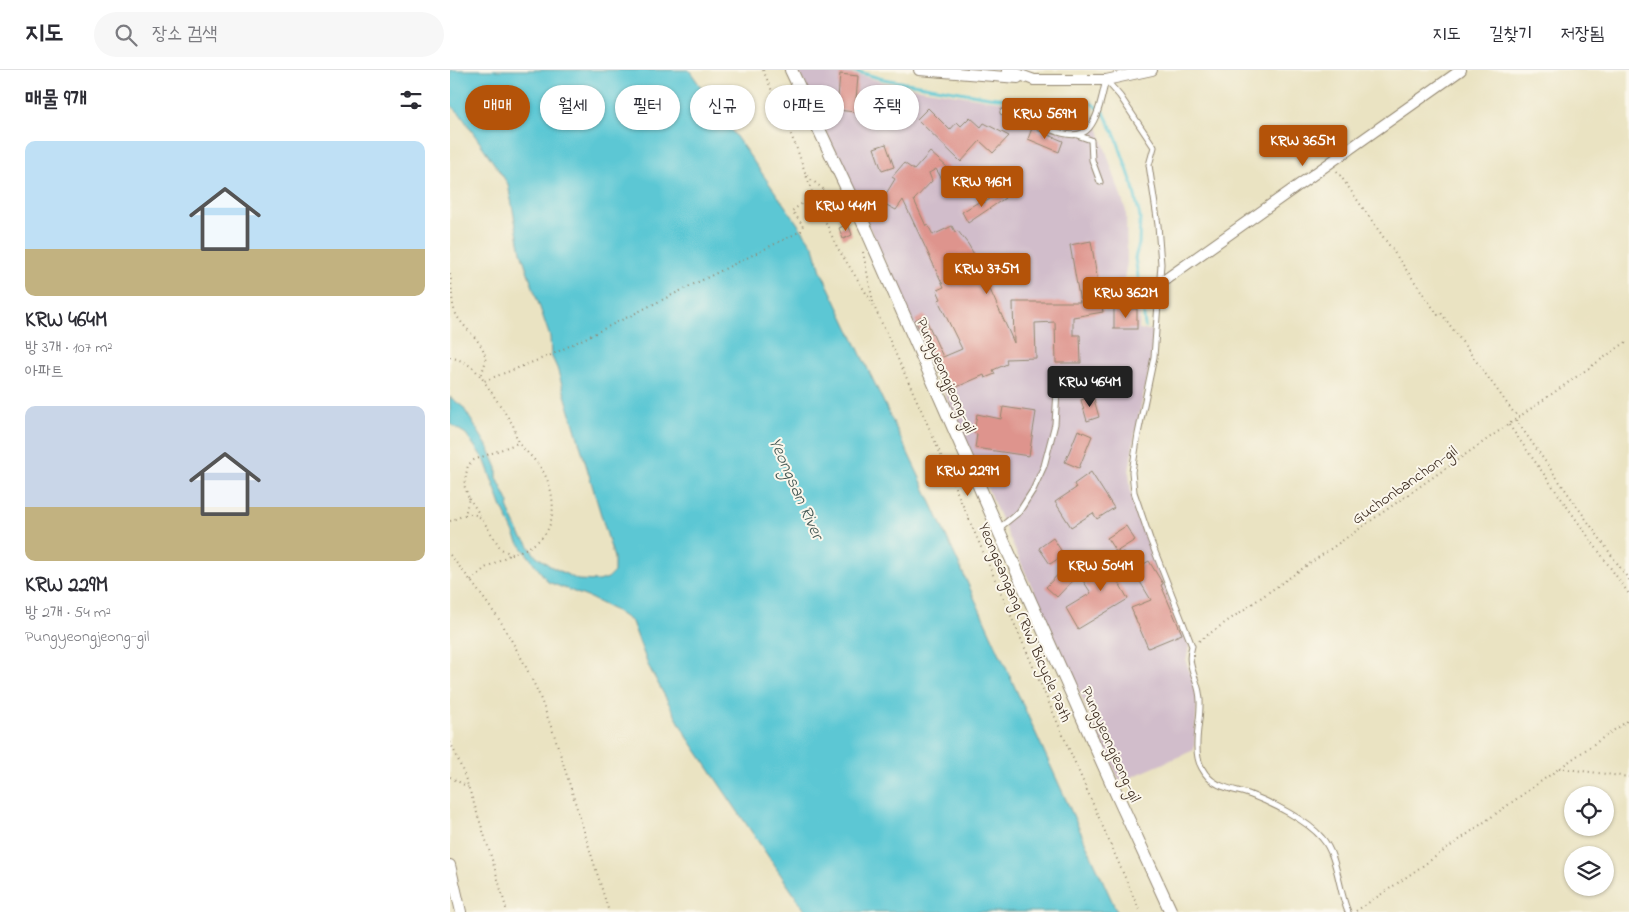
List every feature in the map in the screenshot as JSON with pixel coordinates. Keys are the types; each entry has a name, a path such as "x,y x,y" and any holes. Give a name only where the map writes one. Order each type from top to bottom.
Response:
{"street":[{"name":"Pungyeongjeong-gil","path":"791,70 867,231 998,529 1171,912"},
{"path":"919,70 1034,80 1106,80 1152,70"},
{"path":"1007,70 1034,80"},
{"path":"1159,284 1461,70"},
{"path":"450,865 460,912"}],"lane":[{"path":"1077,135 1089,128 1096,115 1106,80"},
{"path":"1106,80 1120,96 1154,147 1149,165 1158,225 1161,264 1154,357 1132,472 1134,492 1150,540 1192,646 1189,662 1200,689 1198,760 1208,778 1217,784 1251,795 1284,811 1312,828 1320,836 1329,847 1348,912"},
{"path":"1003,112 1024,118 1048,129 1091,140 1092,160 1100,182"},
{"path":"998,529 1019,512 1033,490 1044,466 1055,424 1058,374"}],"path":[{"name":"Yeongsangang (Riv.) Bicycle Path","path":"763,70 786,122 813,195 837,246 873,304 927,423 1140,912"},
{"path":"1331,163 1438,315 1441,313 1514,413 1520,416"},
{"path":"807,176 822,187 848,219"},
{"path":"484,381 551,356 801,230 802,225 792,211 813,195"},
{"path":"864,252 873,304"},
{"path":"450,274 454,307 457,315 481,345 484,352 485,367 480,375"},
{"name":"Guchonbanchon-gil","path":"1192,646 1629,340"},
{"path":"450,357 466,363 480,375 513,425 518,443 537,463 552,495 552,515 548,530 530,546 486,568 471,581"},
{"path":"1516,420 1629,580"},
{"path":"1509,425 1629,594"},
{"path":"511,554 501,549 469,498 464,485 468,465 482,457 518,443"},
{"path":"465,515 469,498"},
{"path":"450,521 472,514 482,518"},
{"path":"450,555 501,622 538,692 555,737 609,912"},
{"path":"1354,912 1629,720"},
{"path":"450,742 469,787 495,868 506,912"},
{"path":"1558,768 1629,777"},
{"path":"450,777 469,787"}],"shaded area":[{"path":"798,70 833,70 898,85 854,85 854,130 919,130 919,89 989,100 1066,107 1091,112 1097,124 1126,211 1127,263 1123,285 1140,303 1139,330 1153,330 1152,356 1135,434 1129,472 1131,492 1147,540 1189,646 1186,662 1197,690 1194,750 1120,782 825,130 844,130 844,85 805,85"}],"water":[{"name":"Yeongsan River","path":"450,70 689,70 700,85 690,85 690,130 731,130 814,247 821,271 918,474 1117,912 806,912 686,735 648,665 632,622 616,611 590,598 548,582 518,542 501,505 485,461 466,434 450,424 450,397 463,407 489,449 497,468 497,478 509,503 508,509 521,537 526,541 534,554 550,566 578,580 599,581 608,578 614,572 614,558 557,368 551,355 550,337 521,252 508,184 471,130 530,130 530,85 465,85 465,121 450,104"}],"building":[{"path":"840,74 858,76 857,85 854,85 854,112 844,111 844,85 839,85"},
{"path":"928,108 950,130 957,122 961,126 970,117 981,127 984,123 1009,136 993,153 980,141 961,162 919,121 919,117"},
{"path":"1039,108 1083,111 1082,121 1076,120 1075,127 1052,125 1039,120"},
{"path":"1032,128 1063,141 1059,152 1028,139"},
{"path":"886,144 894,167 882,171 874,148"},
{"path":"930,152 955,174 945,184 936,169 929,173 932,181 914,200 926,226 928,225 933,235 952,226 955,232 958,231 968,244 1014,343 1013,302 1080,302 1070,245 1091,241 1103,312 1073,317 1073,335 1080,335 1081,363 1056,363 1055,322 1035,323 1036,358 1006,359 1007,364 993,370 995,374 985,378 984,375 948,391 915,320 924,315 943,357 962,349 938,300 941,299 937,290 944,287 903,200 896,210 881,202 895,179 892,177 904,163 914,170"},
{"path":"1000,192 1005,198 968,223 962,212 982,200 984,203"},
{"path":"848,224 852,235 843,239 839,228"},
{"path":"1114,309 1137,309 1137,329 1114,329"},
{"path":"1093,396 1099,417 1087,421 1081,400"},
{"path":"1003,407 1036,412 1029,456 975,448 977,434 974,433 977,414 1001,419"},
{"path":"1078,430 1092,436 1079,468 1065,462"},
{"path":"1091,472 1114,508 1097,519 1093,513 1071,527 1055,502 1076,488 1074,484"},
{"path":"1126,526 1135,540 1116,552 1107,538"},
{"path":"1053,538 1064,555 1050,564 1039,548"},
{"path":"1123,552 1132,565 1115,576 1128,599 1078,629 1066,608 1091,593 1082,579"},
{"path":"1149,561 1163,584 1161,585 1182,634 1148,648 1131,608 1151,600 1133,570"},
{"path":"1068,564 1078,575 1057,597 1046,587"}],"waterway":[{"path":"851,70 883,79 989,97 1066,105 1082,99 1104,113 1116,137 1132,183 1140,217 1139,244 1135,258 1145,327"}]}
